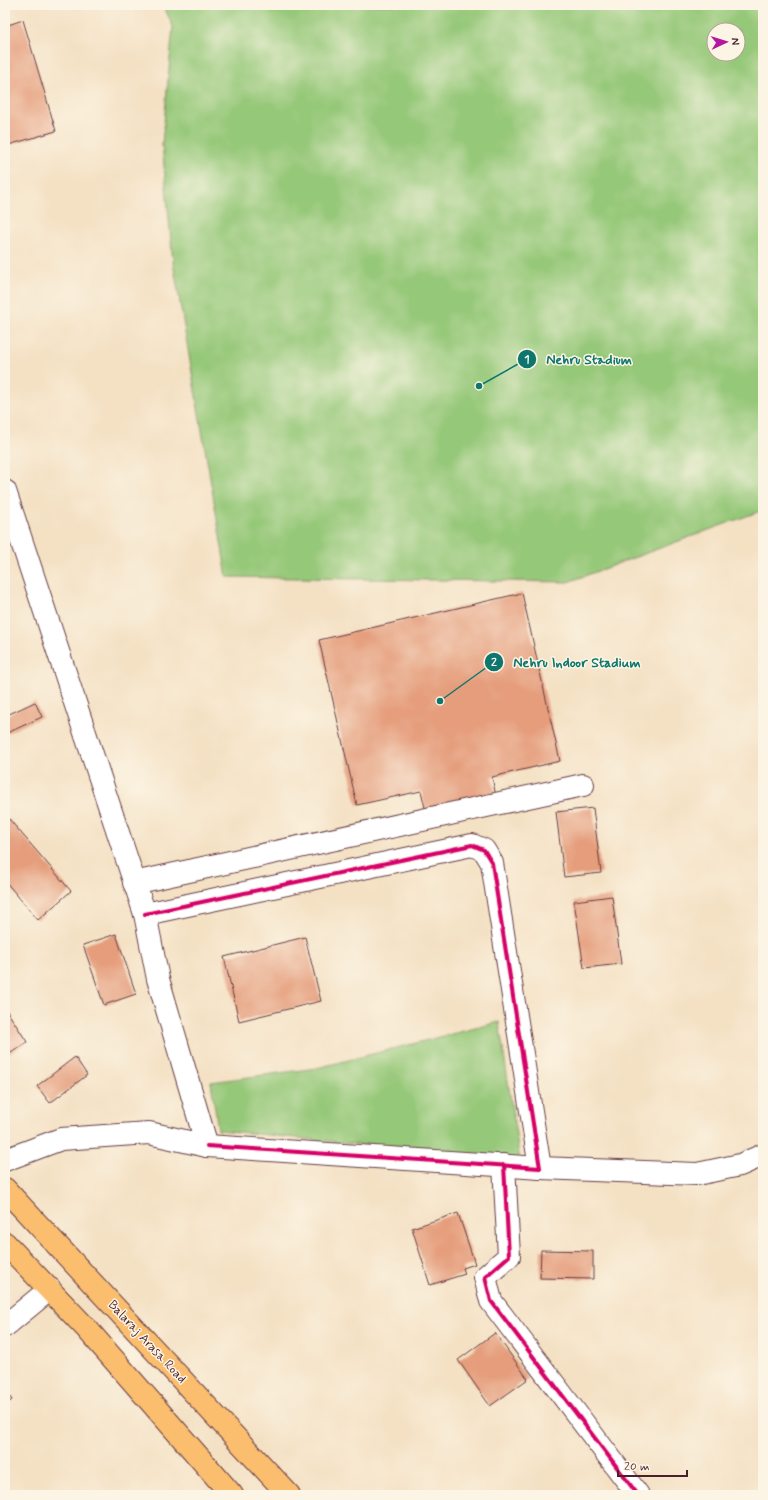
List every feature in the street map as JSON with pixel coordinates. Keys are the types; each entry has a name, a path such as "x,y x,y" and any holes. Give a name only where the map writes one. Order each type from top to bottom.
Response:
{"main road":[{"name":"Balaraj Arasa Road","path":"5,1189 289,1495"},
{"path":"5,1243 87,1329 232,1495"}],"street":[{"path":"5,491 145,914 158,979 207,1146"},
{"path":"134,882 583,785"},
{"path":"145,914 472,846 484,850 492,863 540,1168"},
{"path":"5,1160 61,1140 148,1133 207,1146 504,1166 697,1174 740,1165 763,1155"},
{"path":"504,1166 509,1256 485,1277 491,1301 638,1495"},
{"path":"5,1326 50,1289"}],"green space":[{"path":"163,5 761,5 763,10 763,510 568,582 227,577 173,262 162,144 173,26"},
{"path":"499,1022 520,1161 218,1130 211,1082 317,1068"}],"building":[{"path":"23,20 56,131 5,146 5,26"},
{"path":"522,593 560,761 492,777 497,801 427,816 421,791 357,805 319,640"},
{"path":"35,702 42,717 5,734 5,716"},
{"path":"593,808 601,873 564,877 556,812"},
{"path":"9,819 71,891 38,920 5,881 5,822"},
{"path":"612,896 621,964 584,968 574,901"},
{"path":"116,934 136,994 104,1005 83,945"},
{"path":"305,937 321,1001 239,1021 224,957"},
{"path":"5,1008 27,1042 5,1057"},
{"path":"75,1057 87,1075 50,1103 37,1086"},
{"path":"458,1213 475,1264 463,1268 465,1274 430,1285 412,1228"},
{"path":"541,1250 593,1251 593,1279 540,1278"},
{"path":"495,1333 528,1379 490,1406 458,1360"},
{"path":"5,1390 12,1400 5,1405"}],"cycle path":[{"path":"145,914 472,845 484,850 492,863 540,1168 207,1146"},
{"path":"504,1165 509,1256 485,1277 491,1301 638,1495"}],"place":[{"name":"Nehru Stadium","path":"479,386"},
{"name":"Nehru Indoor Stadium","path":"440,701"}]}
